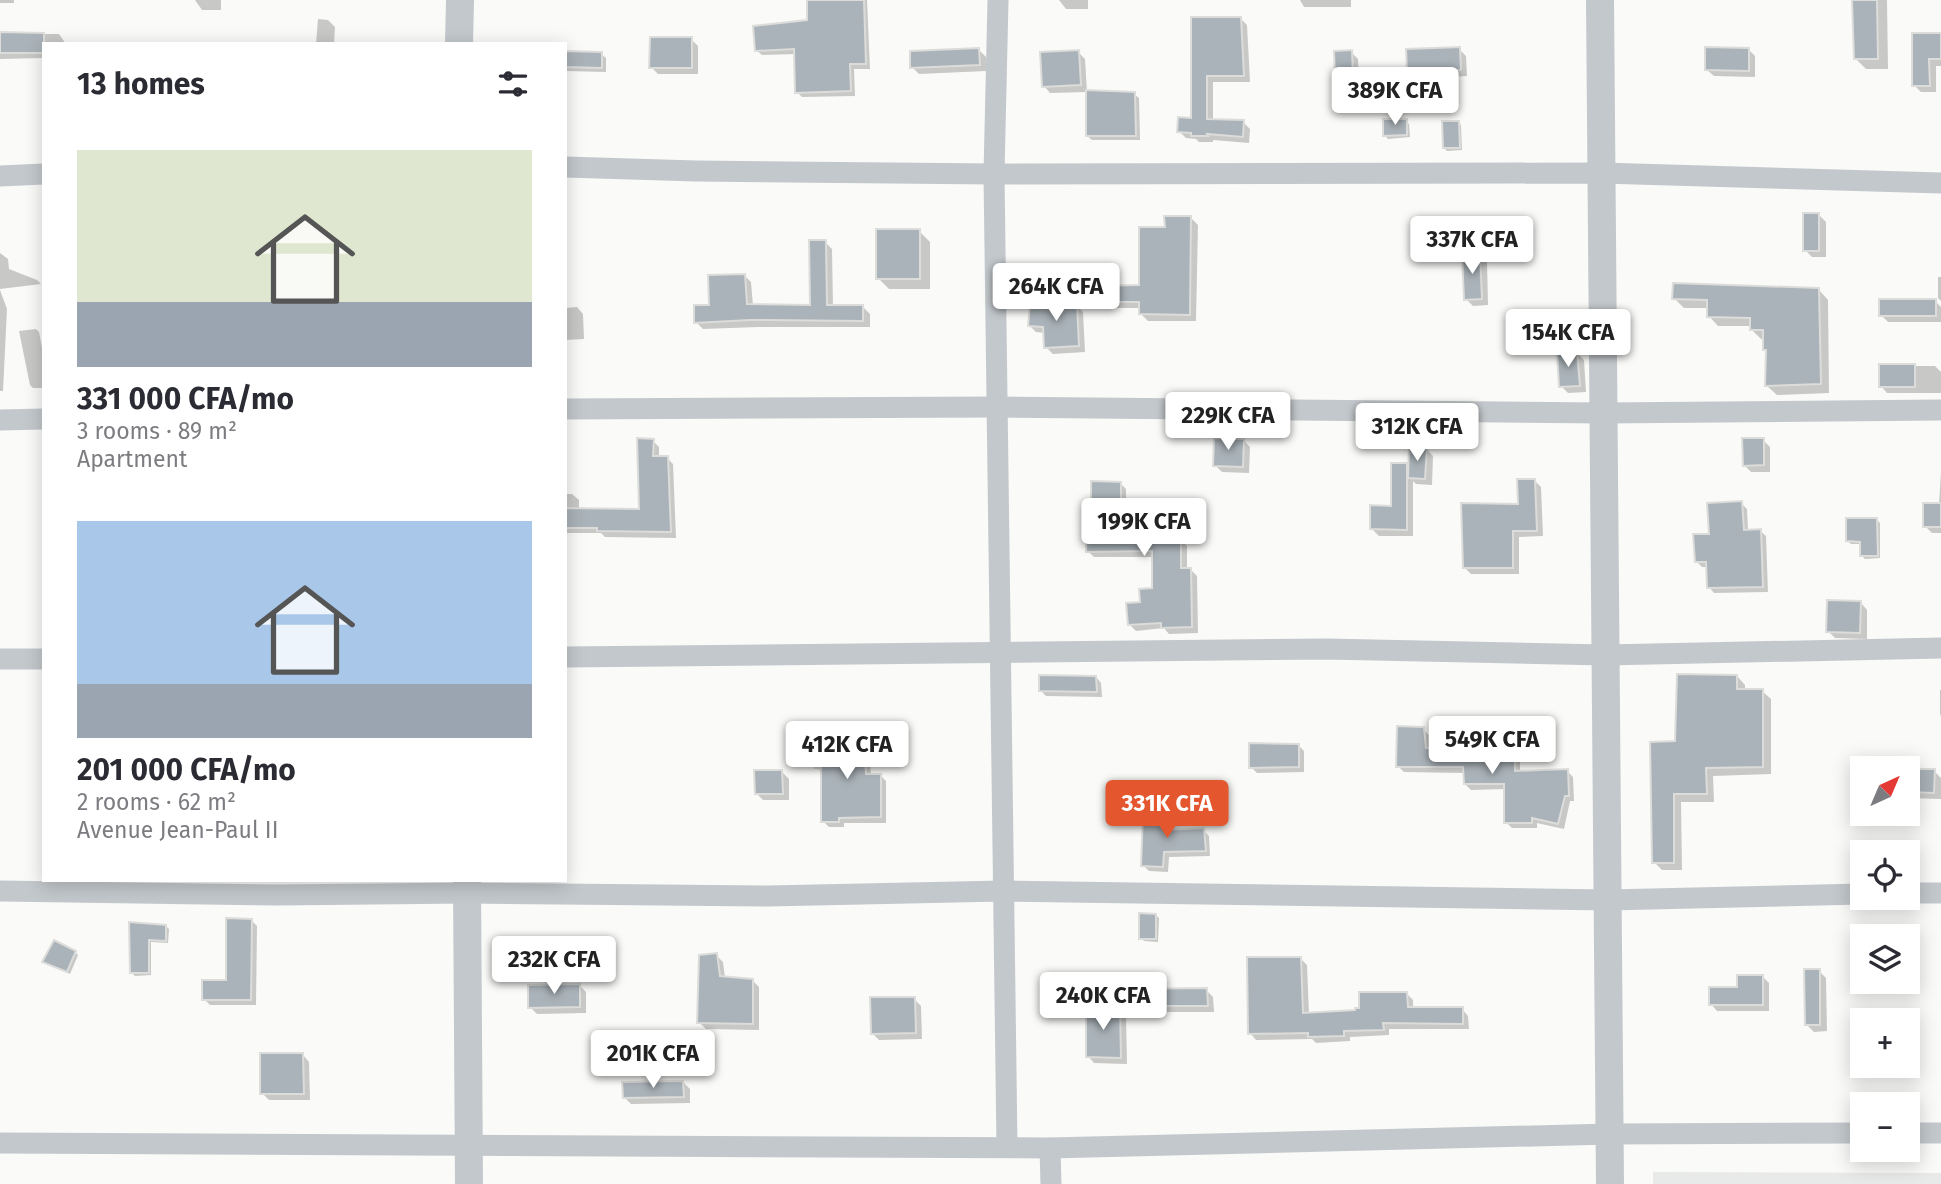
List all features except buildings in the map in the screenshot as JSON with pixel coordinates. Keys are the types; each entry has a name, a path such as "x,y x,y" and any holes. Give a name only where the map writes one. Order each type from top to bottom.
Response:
{"street":[{"path":"459,42 460,0"},
{"path":"998,0 994,174 1007,1147"},
{"path":"1600,0 1610,1184"},
{"path":"567,167 994,174 1601,173 1941,183"},
{"path":"0,176 42,174"},
{"path":"567,409 997,407 1602,413 1941,410"},
{"path":"0,420 42,418"},
{"path":"567,657 1327,649 1605,655 1941,648"},
{"path":"0,659 42,659"},
{"path":"467,886 469,1184"},
{"path":"0,891 278,895 467,886 768,895 1003,891 1608,901 1850,894"},
{"path":"1920,893 1941,893"},
{"path":"0,1143 1050,1148 1610,1134 1850,1133"},
{"path":"1920,1133 1941,1133"},
{"path":"1050,1148 1051,1184"}],"shaded area":[{"path":"1653,1172 1941,1173 1941,1184 1653,1184"}]}
